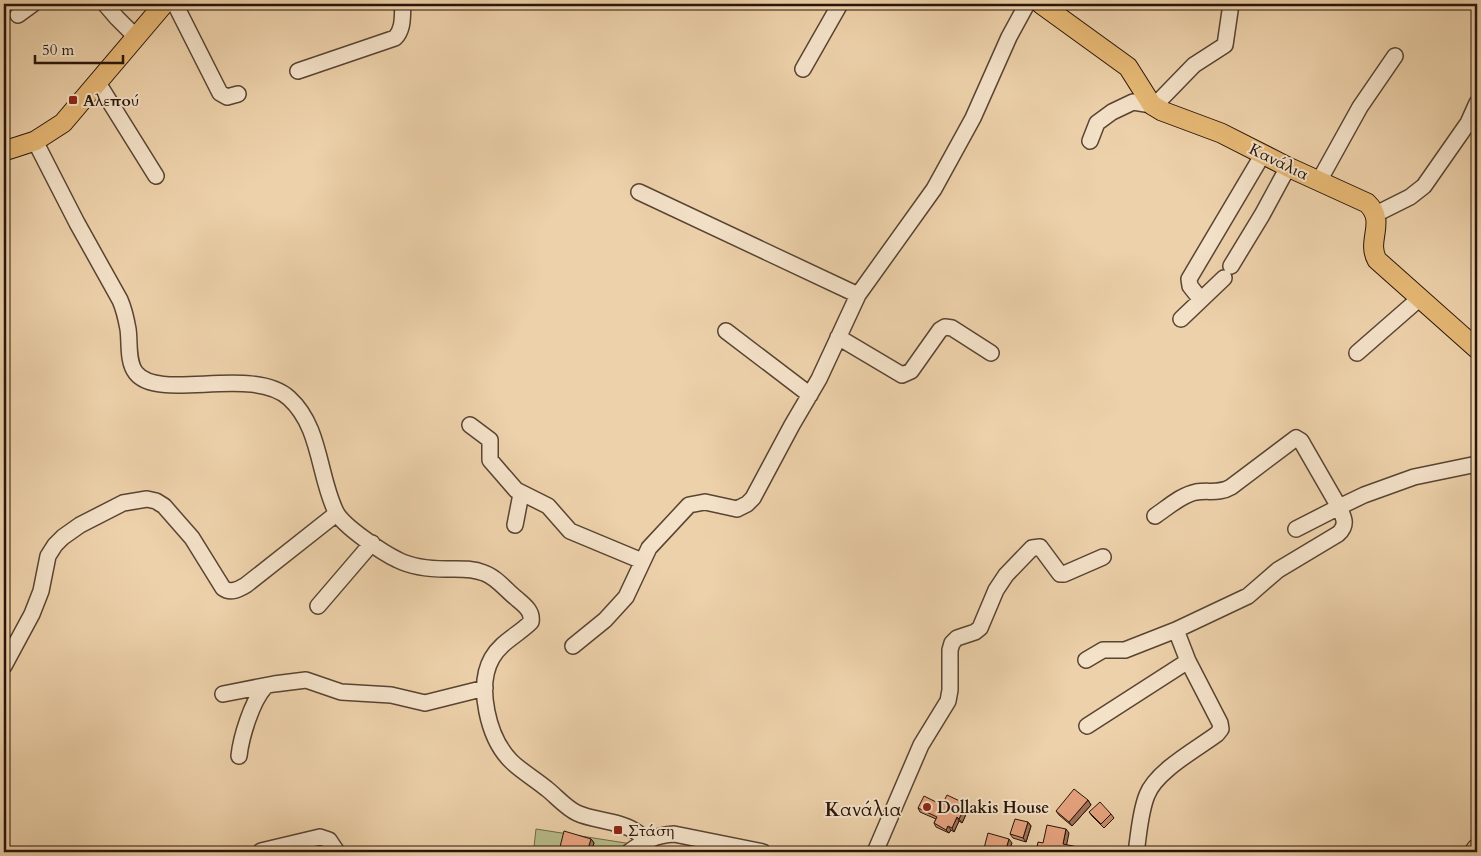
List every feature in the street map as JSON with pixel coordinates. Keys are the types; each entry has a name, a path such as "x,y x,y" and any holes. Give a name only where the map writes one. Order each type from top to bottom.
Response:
{"main road":[{"path":"4,152 35,141 63,123 164,4"},
{"path":"1041,4 1061,10 1128,67 1152,105"},
{"name":"Κανάλια","path":"1152,105 1170,115 1227,135 1288,167 1363,200 1376,214"},
{"path":"1376,214 1375,256 1382,265 1477,349"},
{"path":"1474,852 1477,848"}],"street":[{"path":"18,15 33,4"},
{"path":"105,4 136,37"},
{"path":"174,4 220,93 227,97 238,94"},
{"path":"298,71 395,38 401,27 403,4"},
{"path":"802,69 840,4"},
{"path":"573,646 606,620 626,597 653,543 689,505 705,502 737,508 747,504 753,498 763,483 810,394 858,295 934,189 973,118 1011,32 1027,4"},
{"path":"1090,141 1097,123 1112,112 1133,102 1152,105 1159,101 1194,65 1225,45 1231,4"},
{"path":"1319,181 1360,107 1395,56"},
{"path":"98,83 156,176"},
{"path":"1376,214 1410,197 1424,186 1471,130 1477,103"},
{"path":"35,141 77,223 120,300 125,313 135,372 149,382 162,384 238,383 278,391 298,407 310,429 336,514 346,524 392,557 408,564 434,569 467,569 484,573 527,608 531,613 531,622 499,648 486,670 485,688 490,727 502,750 511,761 573,811 590,818 628,827 636,831 645,841"},
{"path":"1201,300 1190,286 1189,279 1262,154"},
{"path":"1181,319 1228,272 1262,216 1288,167"},
{"path":"640,192 858,295"},
{"path":"1357,354 1420,298"},
{"path":"838,337 902,375 911,371 940,330 945,326 952,328 991,353"},
{"path":"726,331 810,394"},
{"path":"470,425 489,439 489,457 491,462 514,489 548,506 570,531 642,562"},
{"path":"1086,660 1103,650 1126,650 1176,630 1248,596 1278,570 1338,534 1344,529 1345,522 1339,507 1301,441 1296,438 1231,487 1219,492 1189,494 1154,516"},
{"path":"1296,529 1364,495 1414,478 1477,464"},
{"path":"514,525 521,494"},
{"path":"4,666 35,607 50,551 67,533 109,509 138,499 147,498 160,502 192,538 221,585 225,590 230,591 246,584 336,514"},
{"path":"318,606 372,543"},
{"path":"875,852 920,745 948,701 950,690 950,650 954,640 975,632 980,628 996,590 1006,575 1032,548 1040,547 1060,574 1103,558"},
{"path":"1136,852 1145,800 1153,784 1161,775 1217,734 1221,729 1220,723 1188,661 1176,630"},
{"path":"1087,726 1188,661"},
{"path":"223,694 306,680 341,692 390,695 425,703 485,688"},
{"path":"239,756 243,733 265,687"},
{"path":"630,852 645,841 660,835 674,834 763,852"},
{"path":"261,851 320,837 329,840 337,852"}],"green space":[{"path":"536,829 632,844 622,852 537,852 534,847"}],"building":[{"path":"1074,789 1088,800 1069,822 1056,811"},
{"path":"947,795 966,804 959,819 957,817 952,828 948,826 946,830 934,823 937,817 918,808 924,796 942,805"},
{"path":"1100,802 1111,814 1101,824 1089,812"},
{"path":"1015,819 1028,822 1023,838 1010,834"},
{"path":"1047,825 1066,829 1063,844 1078,847 1077,852 1036,852 1038,842 1043,843"},
{"path":"564,831 591,839 587,852 560,847"},
{"path":"988,833 1009,839 1005,852 983,852"}],"place":[{"name":"Αλεπού","path":"73,100"},
{"name":"Dollakis House","path":"927,807"},
{"name":"Στάση","path":"618,830"}],"district":[{"name":"Κανάλια","path":"863,809"}]}
